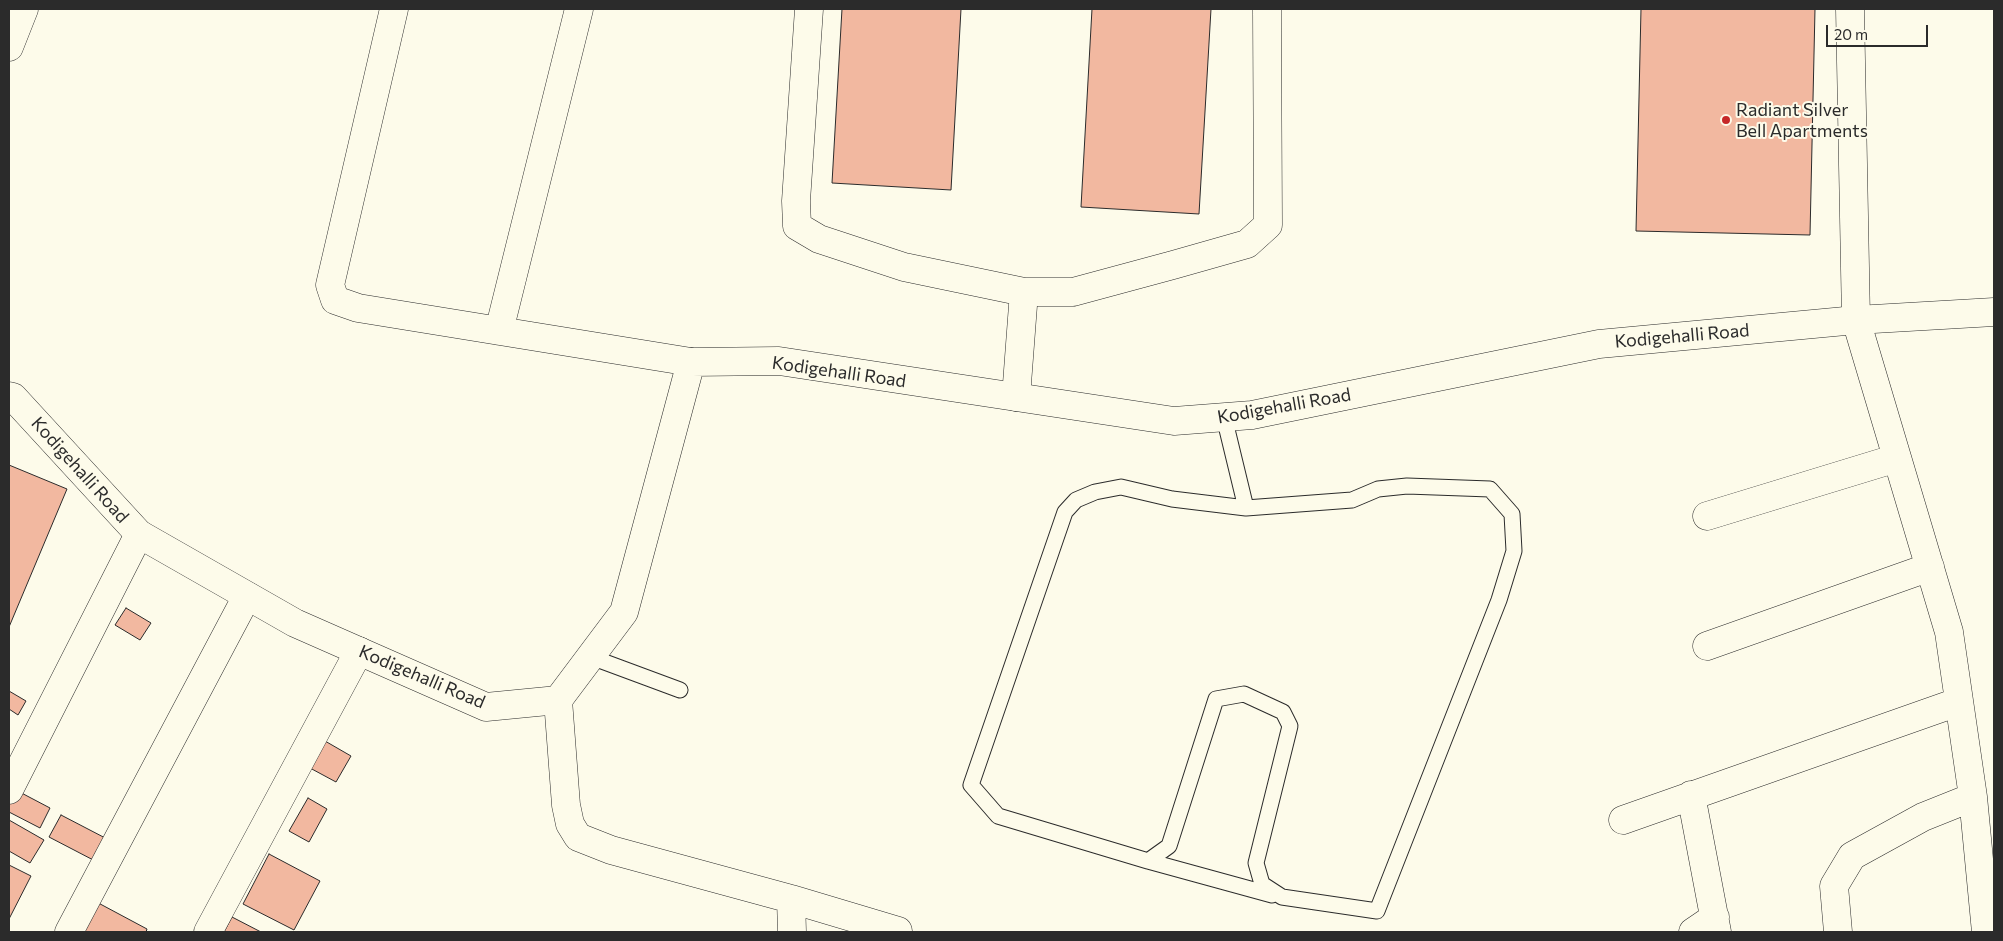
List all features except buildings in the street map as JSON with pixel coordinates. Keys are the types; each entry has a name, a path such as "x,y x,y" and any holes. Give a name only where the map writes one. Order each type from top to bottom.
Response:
{"street":[{"path":"9,46 24,9"},
{"name":"Kodigehalli Road","path":"394,9 330,285 335,300 358,308 691,362 779,362 1174,421 1252,415 1599,344 1856,320 1994,312"},
{"path":"499,331 579,9"},
{"path":"809,9 796,201 797,226 819,239 904,267 1024,292 1073,292 1247,244 1268,225 1267,9"},
{"path":"1850,9 1856,320 1949,632 1973,797 1986,932"},
{"path":"1016,397 1024,292"},
{"path":"691,362 624,612 558,700 566,805 570,824 578,837 611,850 791,899 898,931"},
{"name":"Kodigehalli Road","path":"9,396 13,397 139,534 294,623 486,707 558,700"},
{"path":"1707,516 1898,458"},
{"path":"9,790 139,534"},
{"path":"1707,646 1930,567"},
{"path":"68,932 247,596"},
{"path":"208,932 359,651"},
{"path":"1622,820 1958,702"},
{"path":"1691,796 1708,927"},
{"path":"1838,932 1834,886 1852,856 1923,817 1973,797"},
{"path":"791,899 792,932"}],"lane":[{"path":"1224,417 1246,508"},
{"path":"1407,486 1490,490 1512,514 1514,552 1499,600 1377,911 1282,897 1148,861 998,816 970,785 1065,512 1076,500 1095,492 1120,487 1172,499 1246,508 1352,500 1378,490 1407,486"},
{"path":"591,657 680,690"},
{"path":"1148,861 1169,846 1216,699 1244,694 1283,712 1290,726 1256,863 1262,884 1282,897"}],"place":[{"name":"Radiant Silver Bell Apartments","path":"1726,120"}]}
